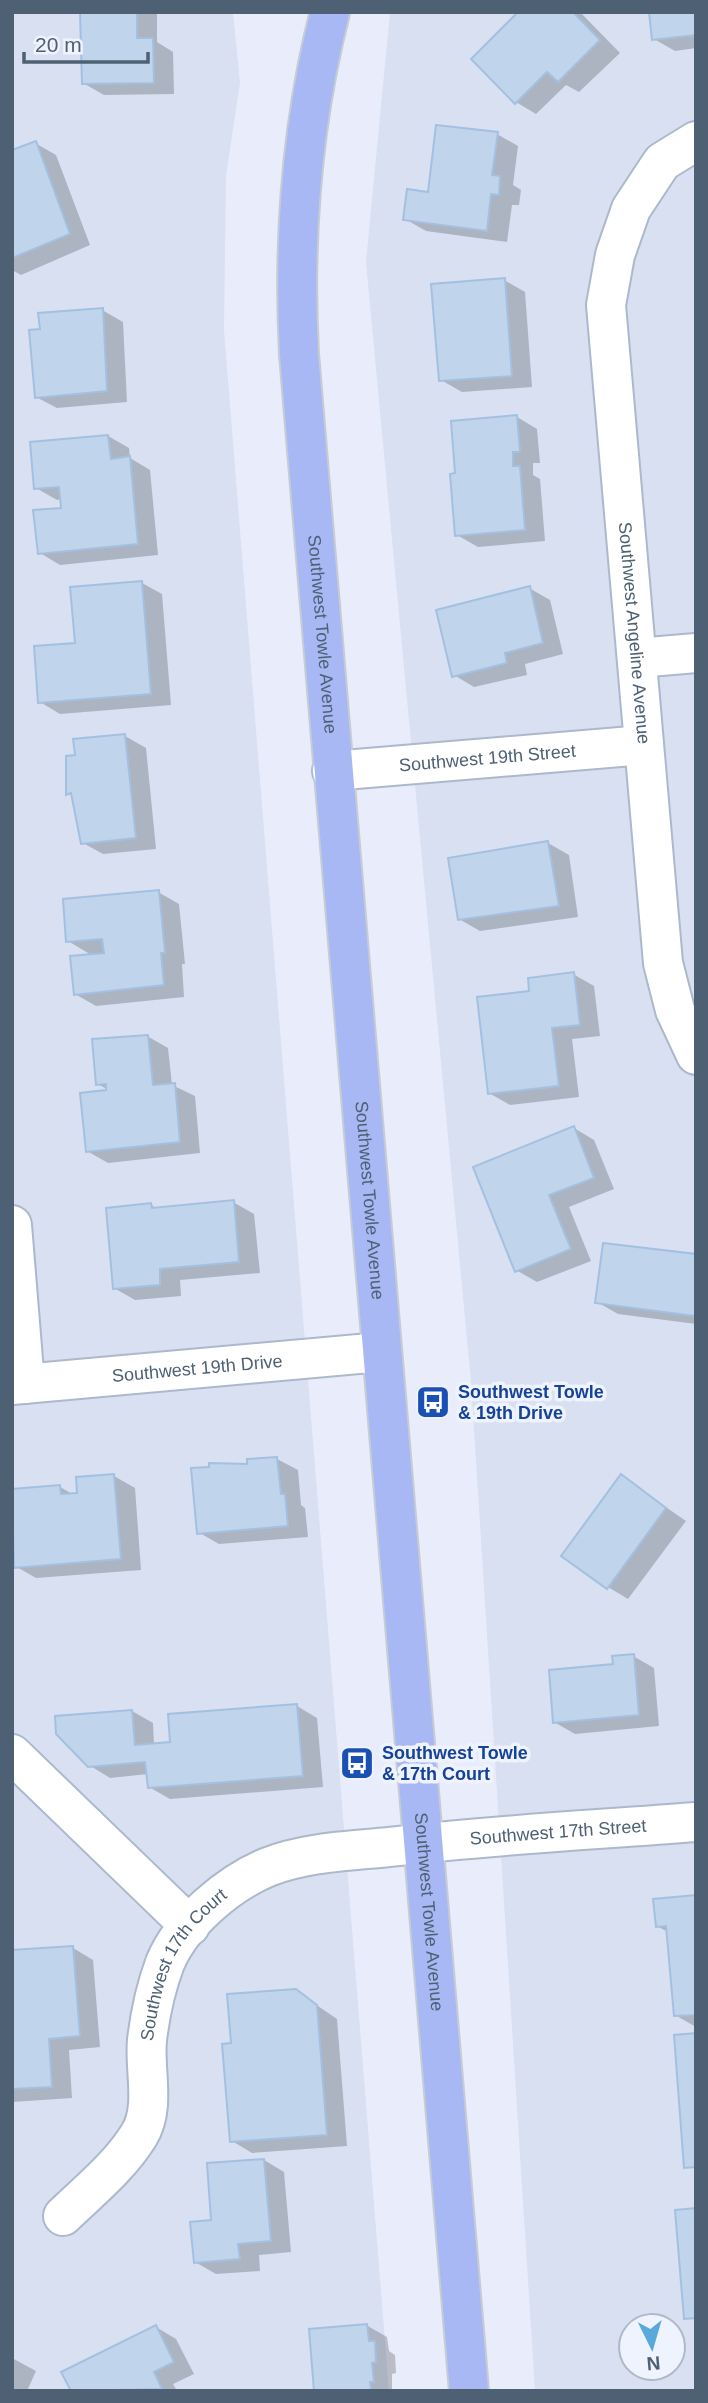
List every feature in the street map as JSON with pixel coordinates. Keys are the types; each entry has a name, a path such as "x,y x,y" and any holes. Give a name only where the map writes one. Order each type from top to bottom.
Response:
{"main road":[{"name":"Southwest Towle Avenue","path":"330,12 308,108 300,178 296,297 332,771 469,2391"}],"street":[{"name":"Southwest Angeline Avenue","path":"696,141 662,162 631,209 615,255 606,305 663,962 675,1010 696,1055"},
{"path":"637,658 696,653"},
{"name":"Southwest 19th Street","path":"332,771 644,745"},
{"path":"12,1225 19,1384"},
{"name":"Southwest 19th Drive","path":"19,1384 382,1352"},
{"path":"12,1754 190,1926"},
{"name":"Southwest 17th Street","path":"423,1843 696,1822"},
{"name":"Southwest 17th Court","path":"63,2216 117,2163 141,2133 148,2097 147,2043 152,2005 166,1961 190,1926 234,1886 269,1867 311,1856 423,1843"}],"shaded area":[{"path":"12,12 233,12 240,83 226,175 224,330 389,2391 12,2391"},
{"path":"390,12 696,12 696,2391 535,2391 471,1382 366,262"}],"building":[{"path":"80,12 137,12 137,38 153,38 154,83 82,84"},
{"path":"518,12 573,12 600,40 558,82 547,72 515,104 471,59"},
{"path":"649,12 696,12 696,35 652,40"},
{"path":"436,125 498,132 492,175 500,176 499,195 491,194 487,231 403,220 407,189 428,192"},
{"path":"36,141 70,234 12,258 12,150"},
{"path":"505,278 512,376 439,381 431,284"},
{"path":"103,308 107,391 35,398 29,330 40,329 38,313"},
{"path":"517,415 520,452 513,452 513,466 520,466 525,530 455,536 450,474 455,473 451,421"},
{"path":"108,435 111,459 130,456 138,544 38,554 33,510 61,508 59,487 34,489 30,442"},
{"path":"142,581 151,694 38,703 34,646 75,643 70,587"},
{"path":"530,586 543,643 505,653 507,663 452,677 436,610"},
{"path":"125,734 136,838 81,844 71,793 66,795 66,756 75,755 73,739"},
{"path":"548,841 559,906 458,920 448,858"},
{"path":"159,890 165,953 161,953 164,985 74,995 70,956 104,953 102,939 66,942 63,899"},
{"path":"574,972 580,1025 552,1028 559,1086 488,1094 477,997 529,991 528,978"},
{"path":"148,1035 153,1085 175,1083 180,1142 86,1152 80,1093 106,1090 106,1084 96,1085 92,1039"},
{"path":"574,1126 594,1178 549,1195 571,1249 515,1272 473,1167"},
{"path":"234,1200 239,1262 160,1269 160,1285 113,1289 106,1208 151,1203 152,1208"},
{"path":"603,1243 696,1254 695,1316 595,1303"},
{"path":"277,1457 288,1526 197,1534 191,1468 209,1467 209,1463 247,1464 247,1459"},
{"path":"114,1474 121,1559 14,1568 12,1489 60,1485 61,1494 77,1493 76,1477"},
{"path":"621,1474 666,1508 607,1589 561,1556"},
{"path":"634,1654 639,1715 553,1723 549,1670 613,1664 612,1656"},
{"path":"297,1704 303,1776 148,1788 145,1762 88,1767 56,1734 55,1716 132,1710 135,1745 170,1742 168,1714"},
{"path":"696,1895 696,2015 674,2016 666,1926 656,1927 653,1899"},
{"path":"73,1946 80,2036 49,2039 52,2087 12,2089 12,1950"},
{"path":"296,1989 317,2005 327,2135 230,2142 222,2044 231,2043 227,1994"},
{"path":"696,2033 696,2167 684,2168 674,2035"},
{"path":"264,2159 271,2241 238,2244 240,2259 194,2263 190,2222 211,2220 207,2163"},
{"path":"696,2208 696,2318 687,2319 687,2312 683,2312 675,2210"},
{"path":"367,2324 369,2341 375,2341 376,2362 372,2363 374,2382 370,2382 371,2391 314,2391 309,2329"},
{"path":"156,2325 174,2362 154,2372 162,2389 71,2391 61,2372"}],"place":[{"name":"Southwest Towle & 19th Drive","path":"433,1402"},
{"name":"Southwest Towle & 17th Court","path":"357,1763"}]}
